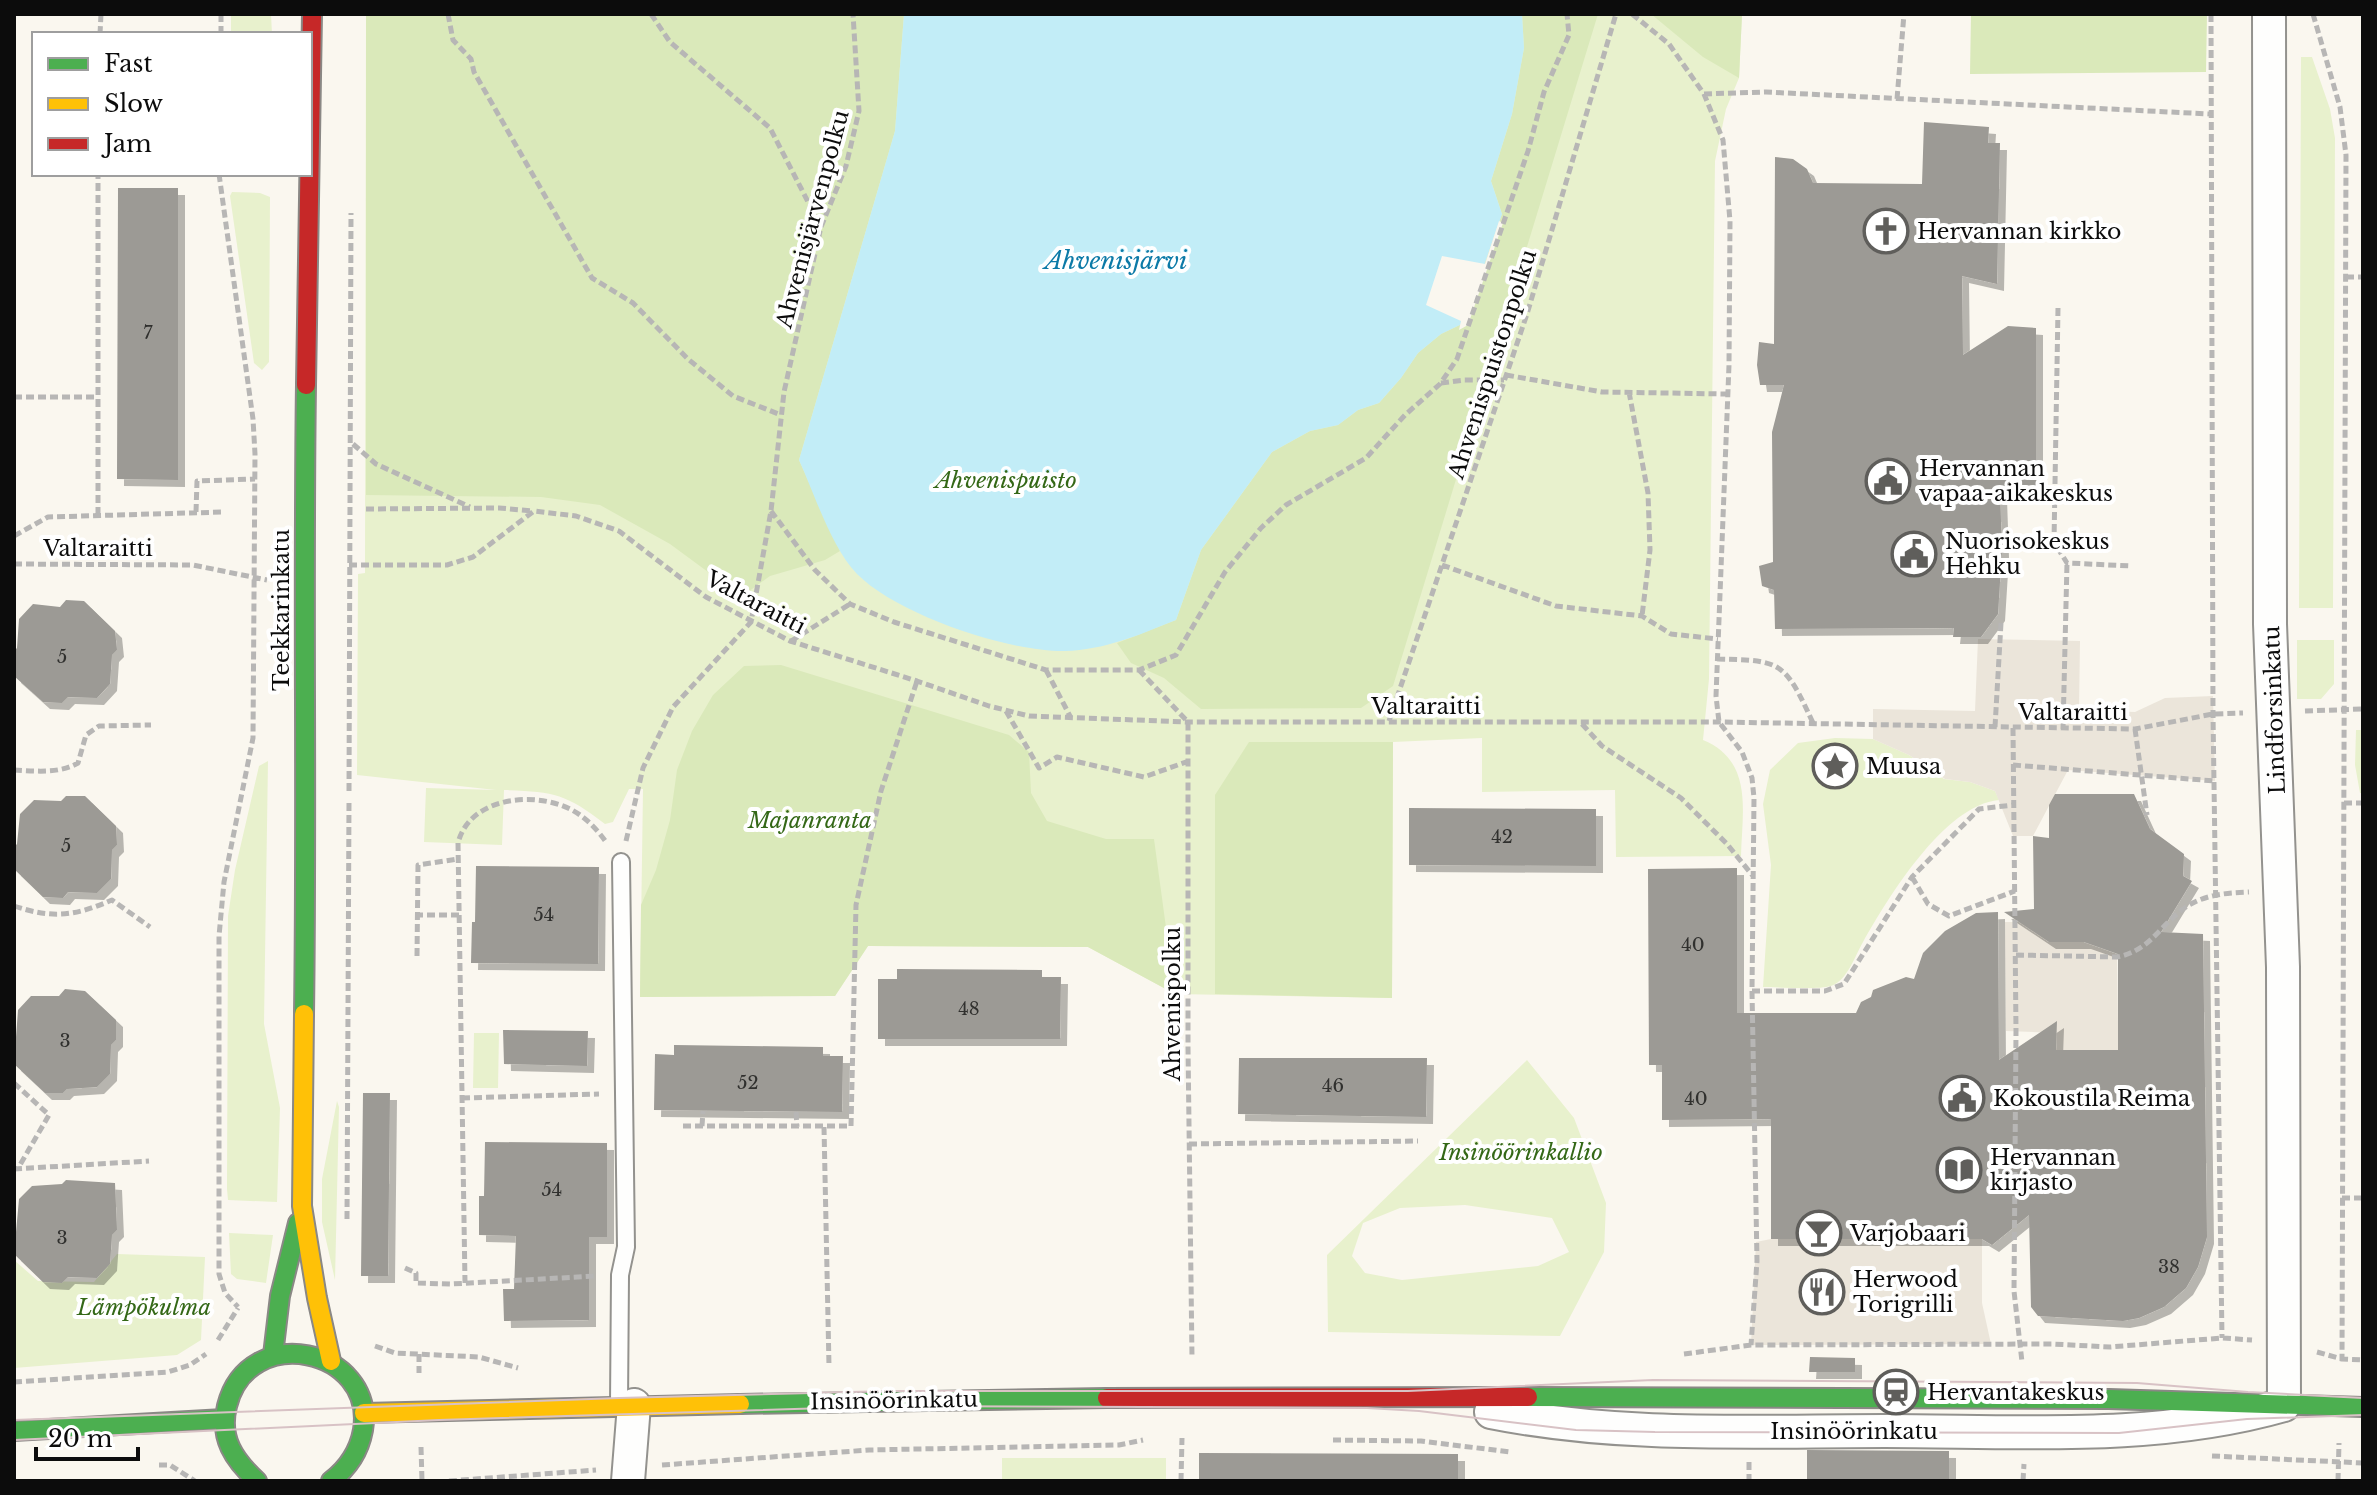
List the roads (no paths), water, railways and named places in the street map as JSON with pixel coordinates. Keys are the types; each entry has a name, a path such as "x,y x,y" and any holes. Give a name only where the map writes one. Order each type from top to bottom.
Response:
{"street":[{"name":"Lindforsinkatu","path":"2269,14 2270,624 2283,951 2284,1405"},
{"name":"Teekkarinkatu","path":"309,176 305,445 307,793 302,1206 331,1361"},
{"name":"Teekkarinkatu","path":"273,1355 280,1296 302,1206"},
{"path":"257,1481 240,1466 227,1443 224,1419 231,1391 248,1368 273,1355 310,1356 331,1361 354,1383 364,1413 363,1439 352,1462 333,1481"},
{"name":"Insinöörinkatu","path":"364,1413 963,1399 2023,1398 2363,1407"},
{"name":"Insinöörinkatu","path":"1424,1399 1510,1416 1609,1430 1736,1431 2119,1432 2241,1418 2284,1405"},
{"path":"627,1405 628,1474"},
{"path":"14,1431 224,1419"}],"lane":[{"path":"621,862 626,1247 620,1275 627,1405"}],"water":[{"name":"Ahvenisjärvi","path":"904,14 1522,14 1524,48 1512,114 1491,181 1502,214 1464,323 1441,334 1418,353 1379,403 1358,410 1338,425 1310,431 1272,452 1201,550 1176,620 1121,641 1079,650 1041,650 985,638 926,617 875,589 848,563 824,520 799,460 895,131"}],"tram line":[{"path":"14,1420 890,1391 1408,1391 1653,1380 2137,1383 2363,1398"},
{"path":"14,1440 439,1420 892,1406 1367,1408 1419,1411 1576,1430 1655,1432 2119,1433 2247,1419 2363,1415"}],"place":[{"name":"Hervannan kirkko","path":"1886,231"},
{"name":"Hervannan vapaa-aikakeskus","path":"1888,481"},
{"name":"Nuorisokeskus Hehku","path":"1914,554"},
{"name":"Muusa","path":"1835,766"},
{"name":"Kokoustila Reima","path":"1962,1098"},
{"name":"Hervannan kirjasto","path":"1959,1170"},
{"name":"Varjobaari","path":"1819,1233"},
{"name":"Herwood Torigrilli","path":"1822,1292"},
{"name":"Hervantakeskus","path":"1896,1392"}],"park label":[{"name":"Ahvenispuisto","path":"1006,480"},
{"name":"Majanranta","path":"810,820"},
{"name":"Insinöörinkallio","path":"1521,1152"},
{"name":"Lämpökulma","path":"144,1307"}]}
